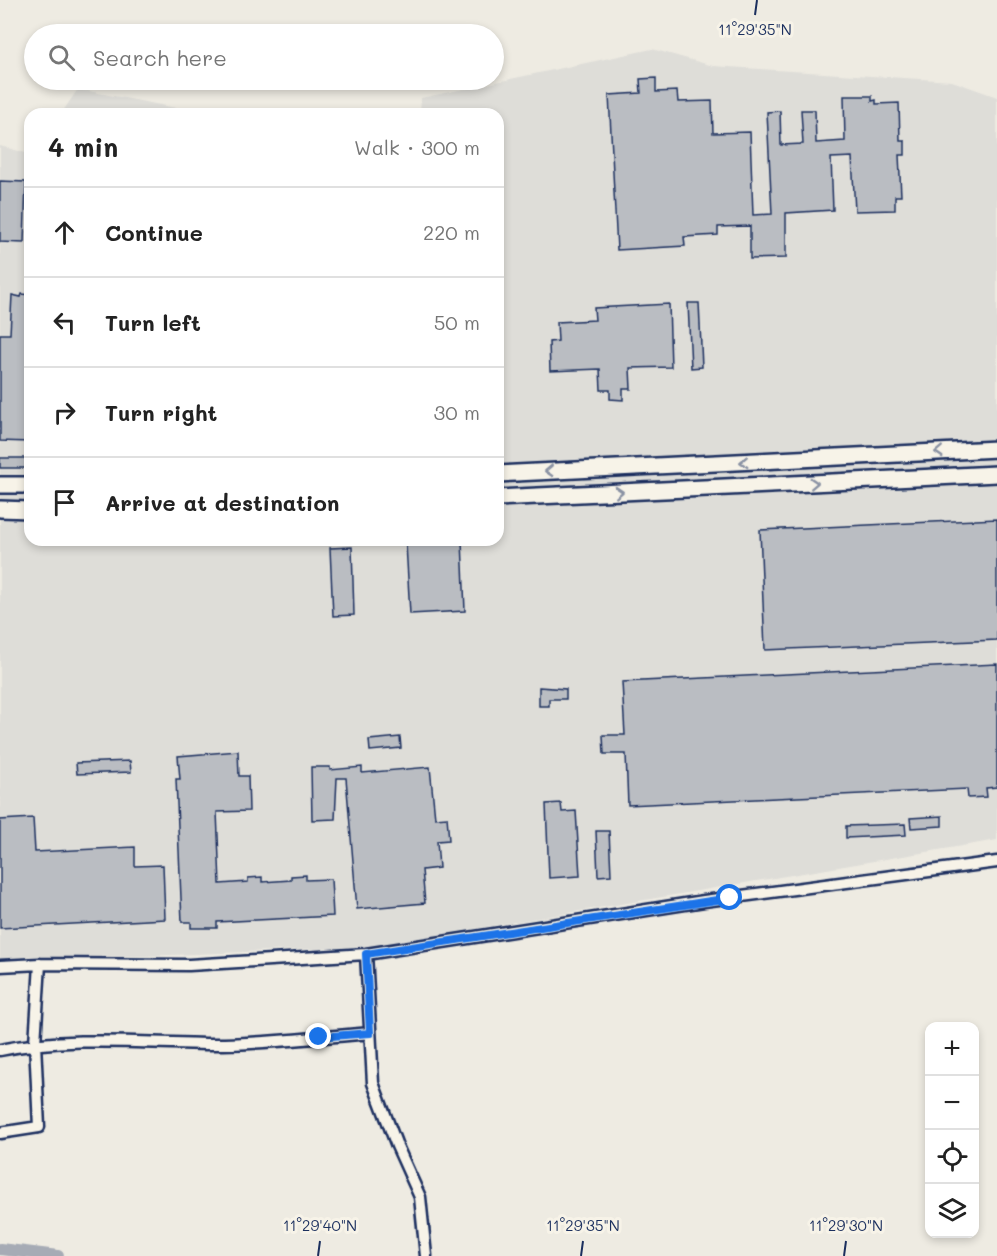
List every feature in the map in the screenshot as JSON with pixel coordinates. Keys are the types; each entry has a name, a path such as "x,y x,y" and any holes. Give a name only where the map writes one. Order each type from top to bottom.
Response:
{"street":[{"path":"504,474 997,449"},
{"path":"504,498 997,474"},
{"path":"0,485 24,485"},
{"path":"0,509 24,510"},
{"path":"0,966 189,965 366,954 704,901 997,862"},
{"path":"366,954 373,1083 397,1146 420,1197 426,1256"},
{"path":"0,1133 39,1127 35,1043 40,964"},
{"path":"0,1050 35,1043 76,1041 226,1044 370,1033"}],"shaded area":[{"path":"652,49 713,66 952,81 997,97 997,840 369,947 0,962 0,146 24,152 24,546 504,546 504,108 420,108 421,98 459,90 504,90 504,80"},
{"path":"77,90 83,90 176,108 65,108"}],"building":[{"path":"656,78 656,92 677,91 678,102 712,101 713,133 750,132 753,215 772,214 767,112 780,111 781,145 803,144 801,110 815,110 816,143 845,141 844,96 872,96 872,101 876,100 876,104 899,103 900,141 905,141 905,155 899,155 901,196 895,196 895,210 855,211 852,157 831,158 833,210 786,213 786,258 750,259 750,226 718,227 718,235 684,237 685,246 617,250 609,95 641,93 640,79"},
{"path":"0,181 24,182 24,243 0,242"},
{"path":"24,294 24,442 0,441 0,334 10,334 12,295 21,297"},
{"path":"688,303 699,303 702,367 691,368"},
{"path":"669,304 671,367 630,368 631,389 623,389 623,400 610,399 610,390 601,390 600,369 550,371 549,342 558,341 557,322 595,320 594,308"},
{"path":"0,458 24,458 24,468 0,468"},
{"path":"997,519 997,640 765,650 760,530"},
{"path":"406,546 462,546 465,611 410,614"},
{"path":"352,547 354,615 333,616 330,548"},
{"path":"997,664 997,787 986,788 987,797 968,798 967,789 628,805 626,754 604,754 603,735 625,735 622,682"},
{"path":"539,687 566,689 566,699 549,699 549,706 539,706"},
{"path":"400,737 401,748 370,751 369,740"},
{"path":"238,751 239,776 248,776 249,811 217,812 220,884 248,882 248,878 262,877 262,882 291,880 291,876 306,875 306,880 331,879 333,916 217,922 217,928 191,928 191,922 182,922 176,779 180,779 178,756"},
{"path":"130,761 131,772 77,774 76,763"},
{"path":"311,767 330,767 330,770 362,767 362,773 430,767 435,818 447,817 449,840 437,841 439,868 422,870 425,903 357,909 346,778 337,778 335,819 312,820"},
{"path":"561,803 562,812 576,811 580,876 549,878 546,804"},
{"path":"942,816 942,826 911,828 910,818"},
{"path":"33,818 35,852 135,847 135,866 163,865 165,919 0,928 0,820"},
{"path":"905,824 906,835 846,838 846,826"},
{"path":"596,831 609,831 611,875 598,876"}],"waterway":[{"path":"0,1249 58,1256"}],"route":[{"path":"319,1037 370,1033 366,954 730,898"}]}
